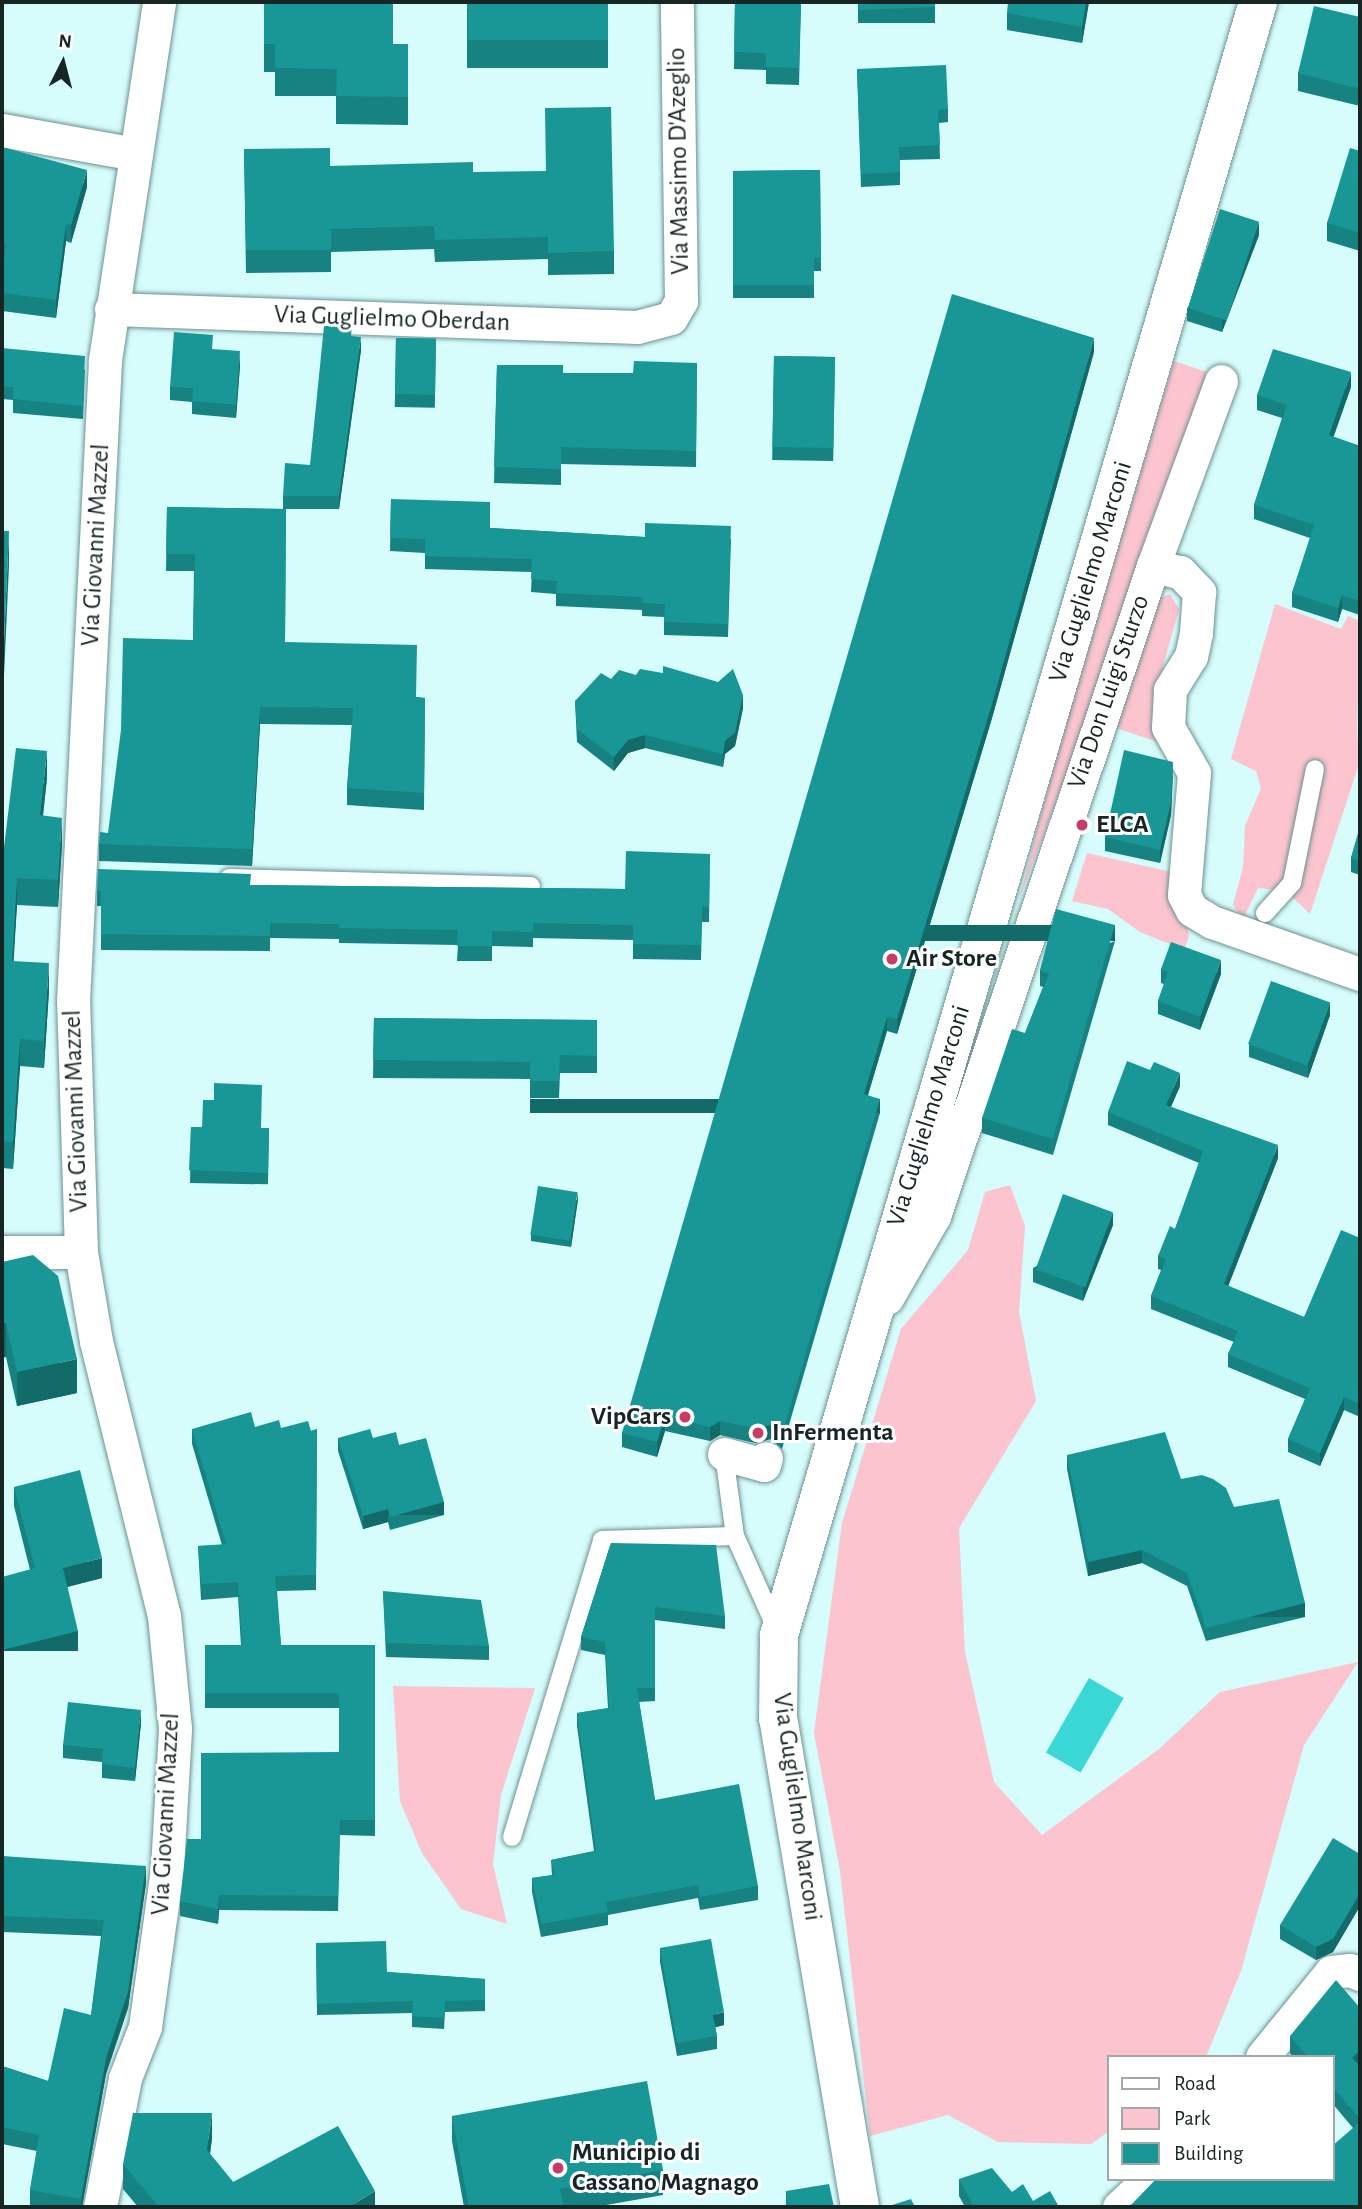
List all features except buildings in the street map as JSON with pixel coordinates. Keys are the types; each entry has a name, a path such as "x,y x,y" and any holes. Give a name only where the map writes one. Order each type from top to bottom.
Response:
{"street":[{"name":"Via Giovanni Mazzel","path":"100,2207 125,2078 145,2027 167,1868 175,1728 164,1616 96,1340 81,1252 73,1001 86,872 111,309 159,2"},
{"name":"Via Massimo D'Azeglio","path":"671,318 681,301 677,2"},
{"name":"Via Guglielmo Marconi","path":"860,2207 778,1719 779,1635 862,1343 1258,2"},
{"path":"2,130 136,154"},
{"name":"Via Guglielmo Oberdan","path":"111,309 637,327 671,318"},
{"path":"1153,566 1221,382"},
{"name":"Via Don Luigi Sturzo","path":"862,1343 933,1216 1153,566 1180,572 1199,592 1196,633 1191,656 1170,690 1168,727 1194,773 1184,895 1192,910 1212,922 1357,973"},
{"path":"2,1251 81,1252"},
{"path":"724,1454 764,1465 766,1458"},
{"path":"1264,2055 1331,1972 1350,1970 1360,1974"},
{"path":"1119,2207 1147,2181"}],"lane":[{"path":"1265,913 1292,883 1315,769"},
{"path":"214,877 531,886"},
{"path":"724,1454 735,1536 779,1635"},
{"path":"512,1837 602,1540 735,1536"}],"green space":[{"path":"1174,361 1216,375 1019,900 1072,693"},
{"path":"1170,594 1179,609 1155,695 1158,742 1113,727 1152,602"},
{"path":"1275,604 1341,629 1348,616 1360,621 1357,732 1360,761 1310,914 1286,891 1258,888 1243,919 1233,905 1243,867 1245,826 1261,788 1256,771 1231,759"},
{"path":"1087,853 1176,873 1189,936 1184,950 1140,932 1108,909 1072,901"},
{"path":"1010,1185 1025,1226 1019,1312 1036,1401 959,1528 965,1652 994,1782 1042,1835 1159,1749 1220,1692 1358,1662 1304,1745 1241,1971 1207,2055 1106,2055 1106,2133 1091,2144 998,2142 948,2115 870,2136 840,1871 814,1733 842,1523 901,1329 968,1250 985,1192"},
{"path":"393,1686 535,1688 501,1795 493,1864 507,1924 461,1909 422,1853 400,1801"}],"water":[{"path":"1089,1678 1124,1698 1081,1772 1046,1752"}],"place":[{"name":"ELCA","path":"1082,825"},
{"name":"Air Store","path":"892,959"},
{"name":"VipCars","path":"685,1417"},
{"name":"InFermenta","path":"758,1433"},
{"name":"Municipio di Cassano Magnago","path":"558,2168"}]}
